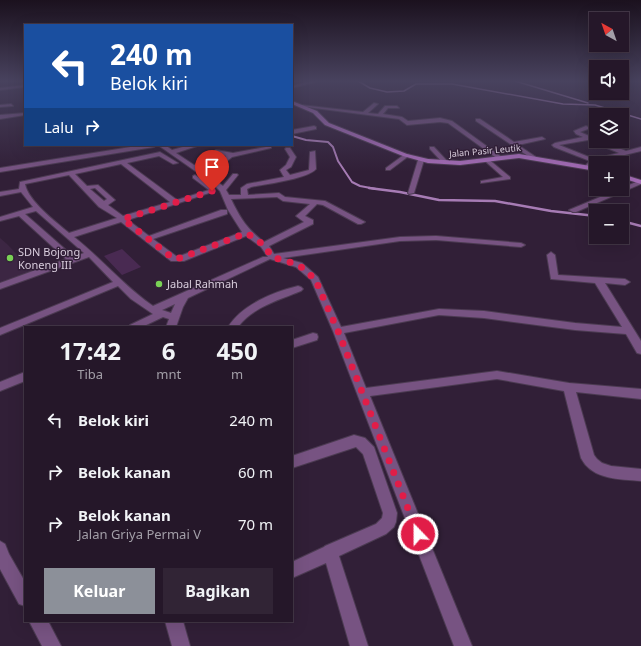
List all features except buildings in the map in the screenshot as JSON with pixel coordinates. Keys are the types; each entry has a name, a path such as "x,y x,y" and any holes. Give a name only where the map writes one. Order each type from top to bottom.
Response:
{"street":[{"name":"Jalan Pasir Leutik","path":"312,111 328,124 407,156 421,160 446,163 487,160 513,156 533,157 589,168"},
{"path":"341,111 400,118 407,124 440,120 450,122 500,158"},
{"path":"363,114 367,111"},
{"path":"379,116 384,111"},
{"path":"0,117 24,114"},
{"path":"478,120 533,157"},
{"path":"293,132 314,128"},
{"path":"586,128 577,130 578,133 588,138"},
{"path":"588,138 555,145 589,159"},
{"path":"512,144 542,139"},
{"path":"0,170 148,146"},
{"path":"162,146 213,181 224,194 247,233 264,245 269,258"},
{"path":"171,152 193,146"},
{"path":"216,152 230,155 269,147"},
{"path":"432,148 446,163"},
{"path":"613,148 625,153"},
{"path":"288,149 292,157 289,166 282,170 288,178"},
{"path":"613,156 641,149"},
{"path":"245,197 244,189 247,186 288,178 312,170 313,152"},
{"path":"68,236 212,191 212,189 161,154 25,181 22,183 22,190 37,208 68,236 90,254 134,297 156,312 174,317"},
{"path":"192,167 225,160 230,155"},
{"path":"388,169 407,156"},
{"path":"411,193 421,160"},
{"path":"483,182 508,178 487,160"},
{"path":"122,162 175,202"},
{"path":"69,172 102,205 176,259 247,233"},
{"path":"224,194 235,175"},
{"path":"629,178 641,182"},
{"path":"574,210 641,182"},
{"path":"85,188 96,186 110,198 111,200 102,205"},
{"path":"0,194 22,190"},
{"path":"224,194 245,197 279,195 283,199 325,203 347,216 361,222"},
{"path":"255,197 273,201"},
{"path":"264,245 310,222 300,216 316,202"},
{"path":"0,219 37,208"},
{"path":"149,238 224,212"},
{"path":"22,215 72,260"},
{"path":"135,326 156,312 208,284 269,258 400,239 436,238 521,245"},
{"path":"0,286 90,254"},
{"path":"551,256 554,277 625,282"},
{"path":"269,258 299,265 315,279 338,331 463,646"},
{"path":"599,281 641,350"},
{"path":"30,326 122,284"},
{"path":"3,335 122,284"},
{"path":"233,326 237,320 248,311 272,299 298,289"},
{"path":"170,326 184,297"},
{"path":"338,331 439,312 491,314 558,325 630,331"},
{"path":"3,335 24,328"},
{"path":"293,344 314,337"},
{"path":"0,387 24,376"},
{"path":"362,393 436,382 490,376 510,376 569,387 641,394"},
{"path":"569,387 588,458 592,465 600,470 641,475"},
{"path":"293,462 354,441 360,442 368,451 390,513 389,522 381,529 330,551 293,570"},
{"path":"330,551 359,646"},
{"path":"1,554 24,596"},
{"path":"39,622 52,646"},
{"path":"178,622 181,646"}],"shaded area":[{"name":"SDN Bojong Koneng III","path":"0,238 7,244 33,271 0,283"},
{"path":"122,249 141,267 122,275 104,256"}],"waterway":[{"path":"615,111 641,119"},
{"path":"293,136 306,140 328,142 333,147 338,161 352,182 360,186 374,189"},
{"path":"369,188 374,189"},
{"path":"374,189 439,200 495,201 551,211 589,215"},
{"path":"629,223 641,226"}],"place":[{"name":"SDN Bojong Koneng III","path":"10,258"},
{"name":"Jabal Rahmah","path":"159,284"}],"route":[{"path":"212,191 123,219 174,259 247,233 264,245 272,257 299,265 315,279 338,331 418,534"}]}
